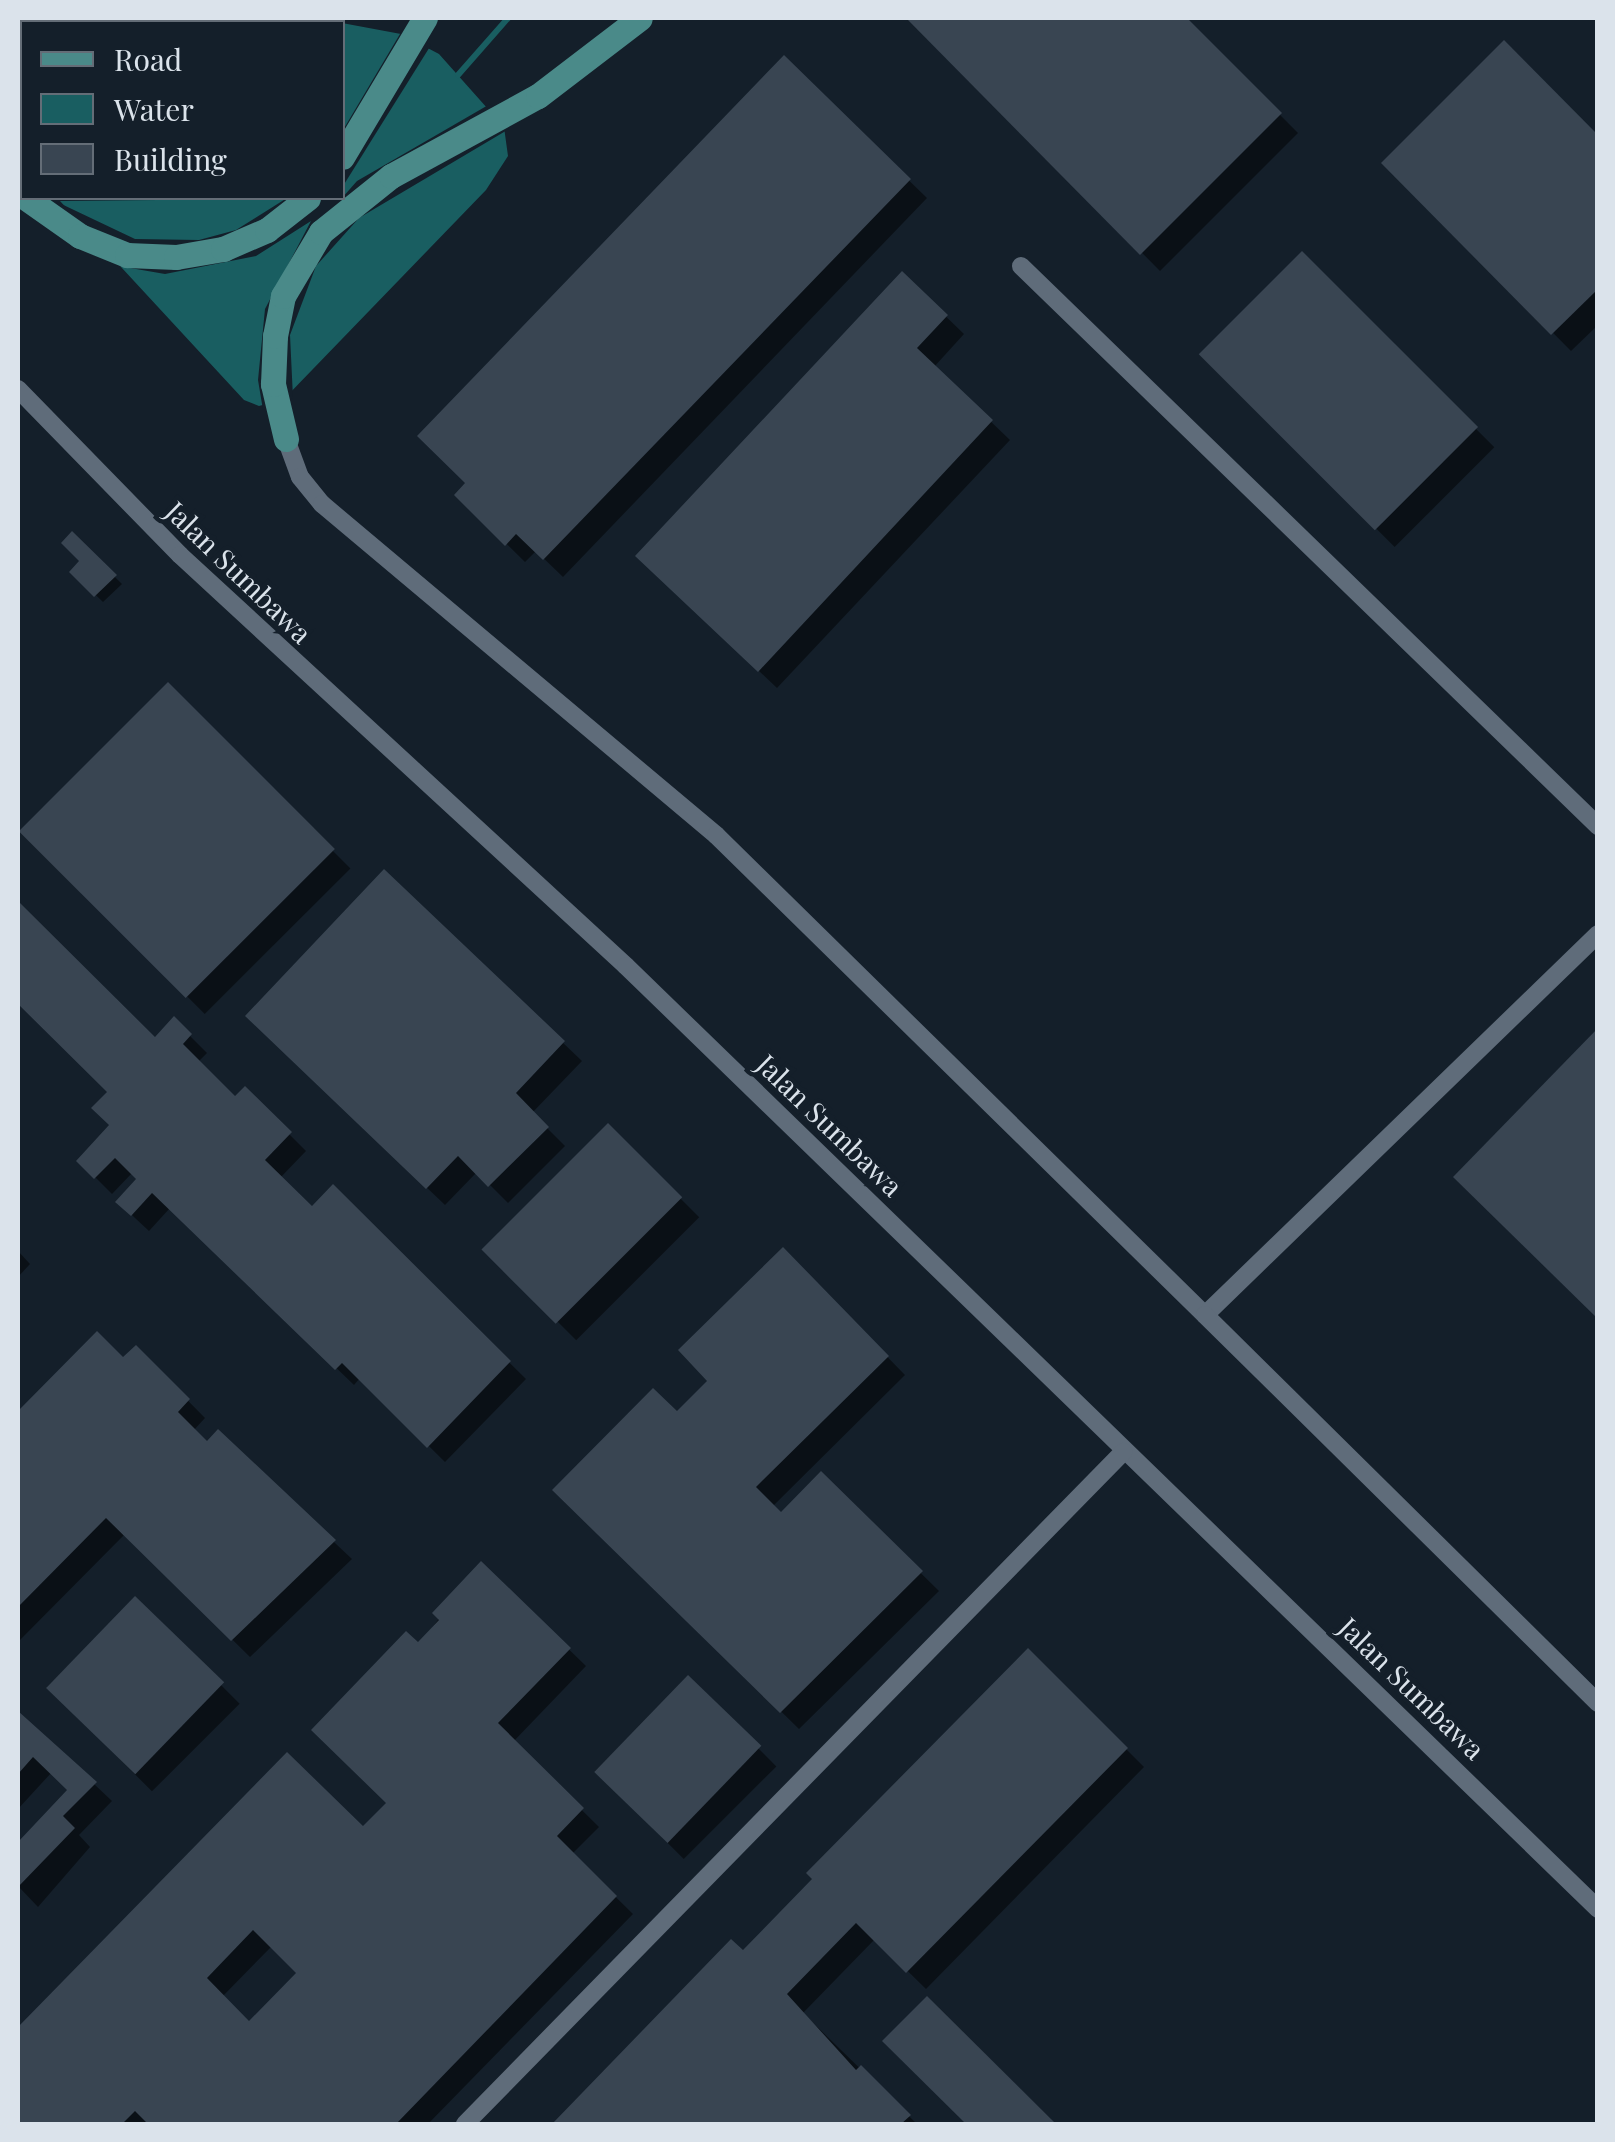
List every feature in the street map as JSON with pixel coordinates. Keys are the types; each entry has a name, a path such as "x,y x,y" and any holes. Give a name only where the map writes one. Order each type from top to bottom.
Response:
{"main road":[{"path":"345,152 424,18"},
{"path":"286,439 273,384 274,336 299,262 351,202 538,96 640,18"},
{"path":"30,200 127,255 176,257 223,248 267,230 305,200"}],"street":[{"path":"1021,266 1598,826"},
{"name":"Jalan Sumbawa","path":"18,389 180,554 668,1007 1598,1909"},
{"path":"286,439 300,477 322,504 716,835 1598,1702"},
{"path":"1205,1315 1598,934"},
{"path":"465,2124 1123,1452"}],"water":[{"path":"87,18 317,18 317,20"},
{"path":"345,24 401,34 439,54 504,127 508,156 486,190 284,399 259,406 244,400 60,201 345,200"}],"pier":[{"path":"403,29 431,45 345,183 345,127"},
{"path":"490,104 509,129 359,218 316,266 290,335 293,398 263,410 258,380 265,309 311,221 256,256 165,274 113,265 55,201 135,239 199,240 236,230 284,200 345,200 357,181"}],"building":[{"path":"906,18 1187,18 1282,113 1140,255"},
{"path":"1504,40 1598,135 1598,289 1551,335 1381,163"},
{"path":"784,55 911,179 543,560 516,534 505,546 454,495 465,483 417,436"},
{"path":"1302,251 1478,427 1375,530 1199,354"},
{"path":"902,271 948,315 917,348 993,420 758,672 635,556"},
{"path":"72,531 117,575 94,597 69,572 79,561 61,543"},
{"path":"168,682 335,849 186,998 19,831"},
{"path":"384,869 565,1041 516,1093 549,1127 488,1187 458,1156 426,1189 245,1016"},
{"path":"18,901 155,1037 174,1016 192,1034 183,1044 235,1096 245,1086 292,1132 265,1160 312,1206 333,1184 511,1361 427,1448 342,1363 335,1370 152,1193 131,1216 115,1202 136,1179 115,1158 94,1179 76,1161 109,1125 91,1108 107,1092 18,1004"},
{"path":"1598,1028 1598,1319 1453,1177"},
{"path":"608,1123 682,1197 556,1324 481,1250"},
{"path":"783,1247 889,1356 756,1487 781,1512 821,1471 923,1571 780,1713 552,1490 653,1388 677,1411 707,1381 678,1350"},
{"path":"97,1331 123,1357 136,1345 190,1399 178,1412 207,1441 218,1429 336,1540 231,1641 106,1518 18,1607 18,1411"},
{"path":"481,1561 571,1648 498,1723 584,1808 557,1836 617,1896 396,2124 148,2124 135,2111 122,2124 18,2124 18,2027 287,1752 363,1826 386,1803 311,1730 406,1631 418,1642 439,1620 432,1613","holes":["253,1930 296,1973 249,2021 207,1978"]},
{"path":"135,1596 224,1682 135,1774 46,1688"},
{"path":"1028,1648 1128,1748 906,1973 856,1923 787,1994 856,2070 861,2065 911,2115 901,2124 552,2124 731,1939 743,1950 812,1879 806,1873"},
{"path":"688,1675 761,1746 668,1843 594,1772"},
{"path":"18,1711 97,1782 63,1816 75,1828 18,1887 18,1842 67,1790 33,1757 18,1774"},
{"path":"927,1996 1056,2124 966,2124 882,2041"}],"waterway":[{"path":"458,75 508,18"}]}
